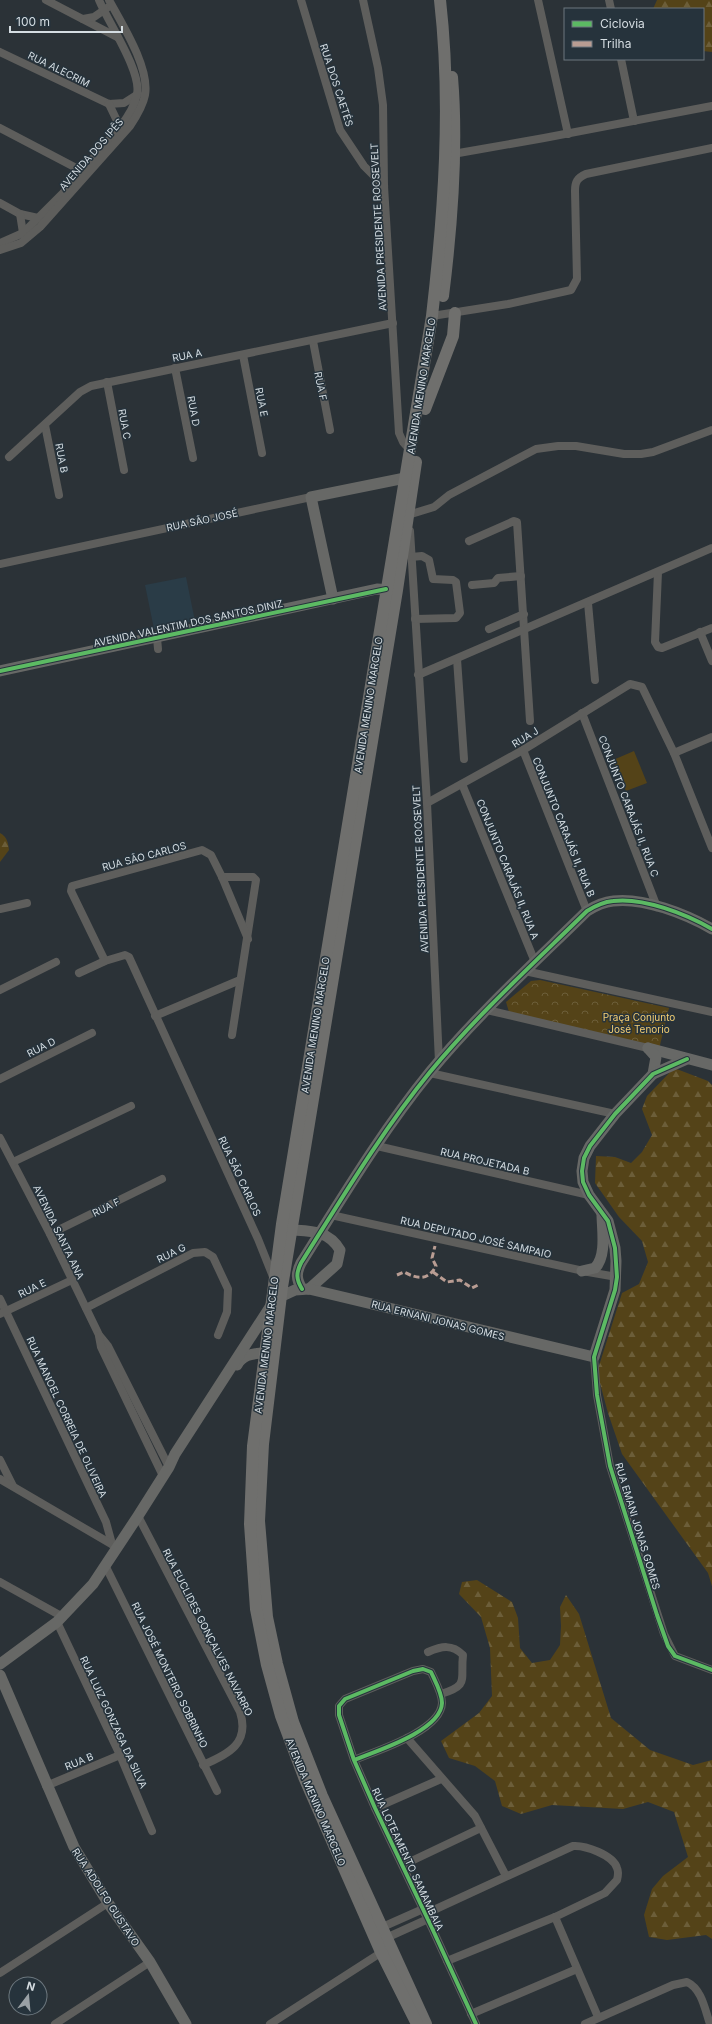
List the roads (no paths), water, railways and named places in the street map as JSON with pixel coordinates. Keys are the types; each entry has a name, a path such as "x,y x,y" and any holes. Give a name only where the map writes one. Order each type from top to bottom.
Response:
{"main road":[{"name":"AVENIDA MENINO MARCELO","path":"426,2024 382,1939 294,1753 281,1716 267,1665 256,1609 250,1524 253,1446 269,1352 282,1296 287,1229 370,695 391,589 407,519 425,409 436,316 438,262 446,157 445,84 440,0"},
{"name":"AVENIDA MENINO MARCELO","path":"391,589 405,478 450,238 455,108 447,0"},
{"path":"425,409 453,336 455,313"},
{"name":"AVENIDA MENINO MARCELO","path":"269,1352 274,1280 287,1229"},
{"name":"AVENIDA MENINO MARCELO","path":"382,1939 417,2024"}],"street":[{"path":"46,0 117,37 130,40"},
{"path":"99,0 133,71 138,94 124,103 109,104 120,127"},
{"name":"RUA DOS CAETÉS","path":"301,0 340,130 364,166 384,186"},
{"name":"AVENIDA PRESIDENTE ROOSEVELT","path":"363,0 378,68 383,105 384,186 399,433 403,442 411,451"},
{"path":"538,0 568,134"},
{"path":"83,19 94,17 104,12 110,2"},
{"name":"AVENIDA DOS IPÊS","path":"0,250 21,243 40,227 130,126 145,95 145,81 142,70 130,40 110,2"},
{"name":"RUA ALECRIM","path":"0,52 109,104"},
{"path":"621,60 634,120"},
{"name":"AVENIDA DOS IPÊS","path":"0,242 23,233 82,171 128,116 138,94"},
{"path":"453,154 568,134 712,106"},
{"path":"0,128 82,171"},
{"path":"436,316 495,303 566,292 574,287 577,280 574,191 576,181 586,174 712,148"},
{"path":"0,203 20,214 38,218"},
{"path":"20,214 23,233"},
{"name":"RUA A","path":"9,457 80,392 91,386 393,324"},
{"name":"RUA F","path":"313,341 330,430"},
{"name":"RUA E","path":"243,355 262,453"},
{"name":"RUA D","path":"175,368 193,458"},
{"name":"RUA C","path":"107,382 124,470"},
{"name":"RUA B","path":"45,425 59,495"},
{"path":"407,519 434,507 449,495 536,449 558,446 576,446 624,454 641,454 653,452 712,430"},
{"name":"RUA SÃO JOSÉ","path":"0,564 405,478"},
{"path":"311,497 333,599"},
{"name":"AVENIDA PRESIDENTE ROOSEVELT","path":"407,519 410,531 414,619 427,803 439,1062"},
{"path":"470,541 514,521 517,522 530,720"},
{"path":"418,675 588,603 712,548"},
{"path":"411,557 422,556 429,560 433,579 453,580 456,582 460,613 456,618 414,619"},
{"path":"658,572 655,642 658,647 662,648 712,628"},
{"path":"472,585 494,584 498,578 521,576"},
{"name":"AVENIDA VALENTIM DOS SANTOS DINIZ","path":"0,672 45,658 158,643 333,599 391,589"},
{"path":"588,603 595,680"},
{"path":"489,629 524,614"},
{"path":"700,632 712,661"},
{"path":"457,659 464,759"},
{"name":"RUA J","path":"427,803 523,750 630,684 642,687 674,753"},
{"name":"CONJUNTO CARAJÁS II, RUA C","path":"582,713 658,906"},
{"path":"712,737 674,753 712,848"},
{"name":"CONJUNTO CARAJÁS II, RUA B","path":"523,750 587,911"},
{"name":"CONJUNTO CARAJÁS II, RUA A","path":"462,784 535,962"},
{"name":"RUA SÃO CARLOS","path":"248,939 211,855 202,850 72,886 71,891 105,961 127,955 257,1236 274,1280"},
{"path":"222,877 255,878 248,939 232,1035"},
{"path":"306,1289 297,1279 297,1271 320,1232 406,1102 439,1062 487,1010 587,911 601,904 614,901 636,902 658,906 684,915 712,929"},
{"path":"0,909 27,903"},
{"path":"80,973 105,961"},
{"path":"0,990 56,962"},
{"path":"525,971 712,1012"},
{"path":"155,1016 240,980"},
{"path":"487,1010 648,1048 712,1066"},
{"name":"RUA D","path":"0,1079 92,1033"},
{"path":"648,1048 656,1057 653,1074"},
{"path":"594,1357 607,1318 617,1277 615,1248 608,1221 589,1195 583,1182 582,1171 584,1158 590,1146 615,1114 653,1074 687,1059"},
{"path":"430,1073 615,1114"},
{"path":"13,1162 130,1106"},
{"name":"AVENIDA SANTA ANA","path":"0,1138 50,1234 99,1335 108,1346 166,1471"},
{"name":"RUA PROJETADA B","path":"377,1146 589,1195"},
{"name":"RUA F","path":"50,1234 162,1179"},
{"path":"582,1271 595,1268 600,1260 602,1249 602,1211"},
{"name":"RUA DEPUTADO JOSÉ SAMPAIO","path":"331,1215 582,1271 617,1277"},
{"path":"282,1296 306,1289 337,1264 340,1256 340,1250 332,1239 320,1232 287,1229"},
{"name":"RUA G","path":"86,1308 193,1253 205,1252 213,1256 228,1289 227,1312 218,1336"},
{"name":"RUA E","path":"3,1313 72,1280"},
{"name":"RUA ERNANI JONAS GOMES","path":"306,1289 594,1357"},
{"name":"RUA MANOEL CORREIA DE OLIVEIRA","path":"0,1299 3,1313 106,1522 115,1546"},
{"path":"0,1664 60,1619 106,1567 115,1546 138,1516 175,1454 272,1304"},
{"path":"166,1471 175,1462 241,1357 252,1353 269,1352"},
{"name":"RUA EMANI JONAS GOMES","path":"594,1357 597,1395 610,1466 664,1634 675,1656 712,1670"},
{"path":"0,1460 13,1486"},
{"path":"0,1479 115,1546"},
{"name":"RUA EUCLIDES GONÇALVES NAVARRO","path":"138,1516 240,1712 244,1724 238,1744 233,1749 203,1765"},
{"name":"RUA JOSÉ MONTEIRO SOBRINHO","path":"106,1567 217,1791"},
{"path":"0,1582 60,1619"},
{"name":"RUA LUIZ GONZAGA DA SILVA","path":"60,1619 152,1831"},
{"path":"354,1760 407,1738 434,1719 440,1711 442,1704 441,1694 458,1688 462,1682 463,1655 456,1648 447,1647 428,1652"},
{"name":"RUA LOTEAMENTO SAMAMBAIA","path":"441,1694 431,1672 423,1669 413,1671 346,1699 339,1706 339,1715 354,1760 375,1808 403,1865 476,2024"},
{"name":"RUA ADOLFO GUSTAVO","path":"0,1675 46,1786 74,1848 108,1903 150,1962 182,2020"},
{"path":"407,1738 441,1779 467,1806 481,1828 506,1876"},
{"name":"RUA B","path":"46,1786 120,1755"},
{"path":"375,1808 441,1779"},
{"path":"403,1865 481,1828"},
{"path":"270,2024 382,1939 425,1914 573,1846 589,1848 614,1862 617,1868 617,1880 604,1893 555,1917 447,1962"},
{"path":"0,1973 108,1903"},
{"path":"382,1939 425,1914"},
{"path":"555,1917 598,2017"},
{"path":"55,2024 150,1962"},
{"path":"471,2014 577,1969"},
{"path":"585,2024 673,1985 687,1982 695,1987 710,2024"}],"park label":[{"name":"Praça Conjunto José Tenorio","path":"639,1022"}]}
